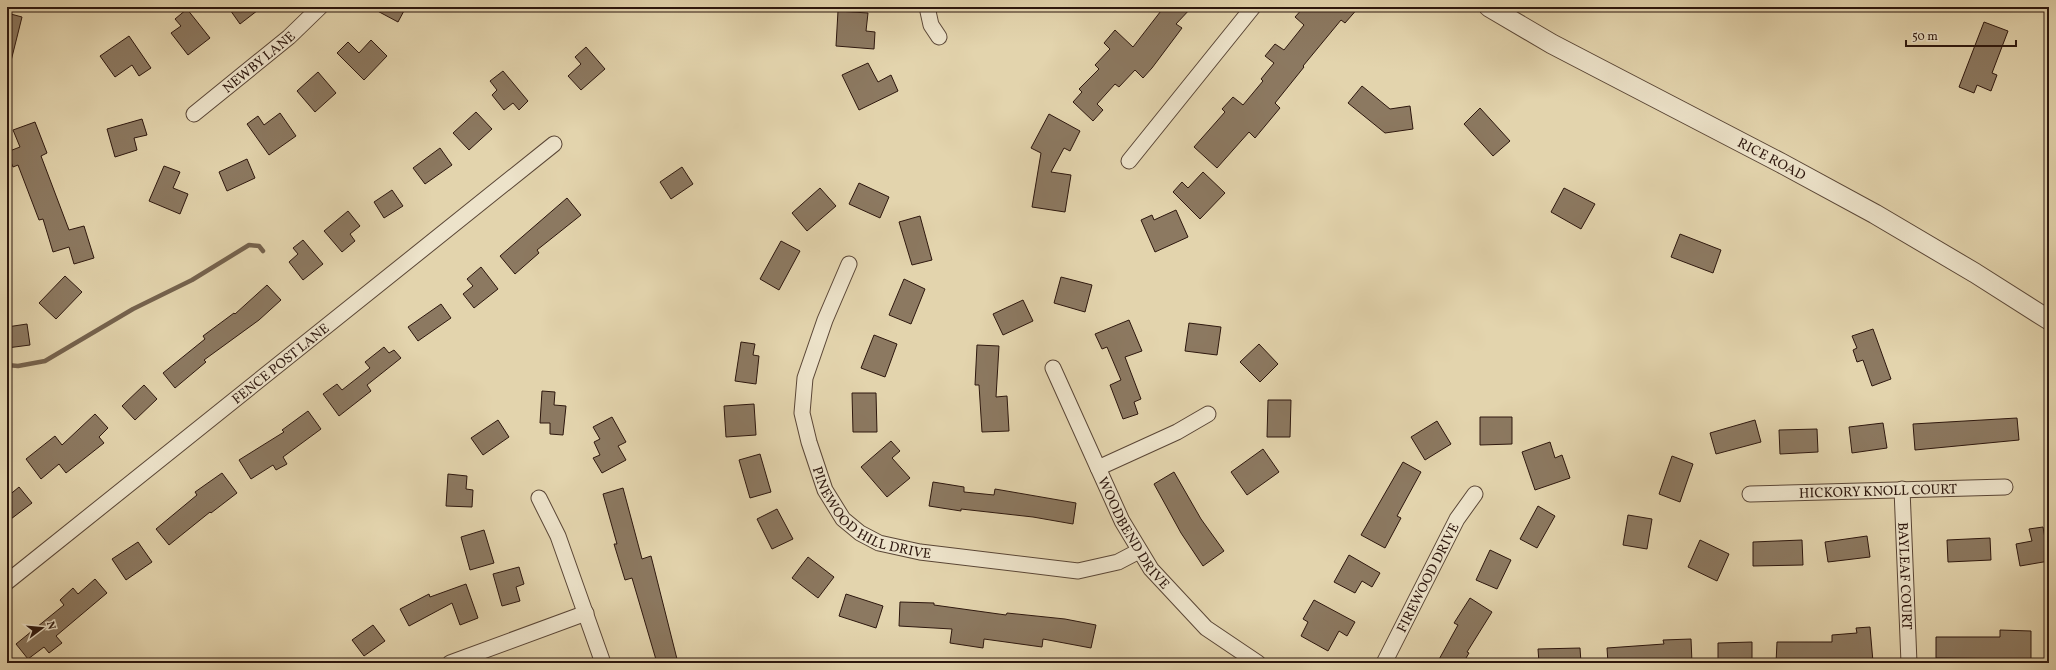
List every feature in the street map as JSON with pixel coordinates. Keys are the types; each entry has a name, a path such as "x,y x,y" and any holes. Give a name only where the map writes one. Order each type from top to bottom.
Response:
{"street":[{"name":"NEWBY LANE","path":"194,114 289,37 320,7"},
{"path":"927,7 931,25 938,37"},
{"path":"1130,161 1253,7"},
{"name":"RICE ROAD","path":"1489,7 1552,44 1781,163 1874,214 1975,273 2049,320"},
{"name":"FENCE POST LANE","path":"7,582 554,144"},
{"name":"PINEWOOD HILL DRIVE","path":"849,264 825,320 805,378 802,412 809,442 825,490 844,519 860,533 878,543 920,552 1078,571 1118,562 1139,551"},
{"name":"WOODBEND DRIVE","path":"1053,368 1122,521 1151,569 1206,628 1258,663"},
{"path":"1098,468 1177,432 1208,414"},
{"name":"HICKORY KNOLL COURT","path":"1750,494 2005,487"},
{"name":"BAYLEAF COURT","path":"1902,489 1909,663"},
{"name":"FIREWOOD DRIVE","path":"1384,663 1457,519 1475,494"},
{"path":"539,498 558,536 603,663"},
{"path":"450,663 586,613"}],"building":[{"path":"228,7 262,7 240,24"},
{"path":"370,7 406,7 398,22"},
{"path":"1164,7 1192,7 1176,24 1182,28 1152,68 1143,78 1135,70 1119,87 1115,84 1097,104 1103,110 1093,121 1073,102 1082,92 1079,89 1099,69 1095,65 1110,49 1104,43 1115,30 1133,47"},
{"path":"1304,7 1359,7 1345,23 1341,20 1303,66 1304,67 1275,103 1280,108 1255,138 1249,132 1217,168 1194,147 1225,112 1222,109 1233,97 1243,105 1263,81 1261,79 1274,63 1265,56 1275,44 1284,50 1304,25 1295,17"},
{"path":"187,9 210,38 188,55 171,33 181,26 175,19"},
{"path":"838,11 868,13 866,31 875,32 874,49 836,46"},
{"path":"7,13 22,17 11,61 7,60"},
{"path":"1984,22 2008,31 1992,73 1997,75 1991,91 1977,85 1974,93 1959,87"},
{"path":"129,36 151,68 139,76 132,65 115,77 100,56"},
{"path":"371,40 387,56 364,80 337,53 348,42 359,53"},
{"path":"586,47 605,69 581,90 568,76 581,64 575,57"},
{"path":"868,63 878,82 891,75 898,91 859,110 842,75"},
{"path":"503,71 528,101 519,110 513,103 504,110 492,95 497,90 490,81"},
{"path":"318,72 336,93 315,112 297,91"},
{"path":"1362,86 1390,109 1410,106 1413,129 1385,133 1348,103"},
{"path":"1480,108 1510,141 1493,156 1464,124"},
{"path":"476,112 492,129 469,150 453,133"},
{"path":"280,113 296,136 269,155 247,124 258,116 264,125"},
{"path":"1049,114 1080,131 1070,151 1064,148 1051,172 1071,175 1065,212 1032,207 1041,153 1031,148"},
{"path":"142,119 147,135 134,138 137,150 115,157 107,129"},
{"path":"35,122 47,153 41,156 69,230 84,226 94,258 74,264 69,247 53,252 43,219 39,220 18,165 13,167 7,152 20,147 13,130"},
{"path":"440,148 452,165 425,184 413,168"},
{"path":"247,159 255,178 227,191 219,172"},
{"path":"164,166 180,172 173,188 188,194 180,214 149,201"},
{"path":"682,167 693,184 671,199 660,182"},
{"path":"1203,172 1225,193 1200,219 1173,192 1182,182 1188,188"},
{"path":"859,183 889,197 880,218 849,204"},
{"path":"820,188 836,206 807,231 792,213"},
{"path":"1564,188 1595,204 1581,229 1551,212"},
{"path":"392,190 403,206 384,218 374,202"},
{"path":"567,198 581,215 537,250 539,253 515,274 500,256"},
{"path":"1176,210 1188,237 1155,252 1141,220 1152,215 1154,220"},
{"path":"348,211 360,226 350,234 355,241 342,252 324,231"},
{"path":"920,216 932,260 912,265 899,222"},
{"path":"1680,234 1721,250 1713,273 1671,257"},
{"path":"303,240 323,264 303,280 289,262 298,254 293,248"},
{"path":"781,241 800,251 779,290 760,279"},
{"path":"481,267 498,289 474,308 463,294 473,286 467,279"},
{"path":"65,276 82,292 56,319 39,303"},
{"path":"1061,277 1092,285 1085,312 1054,303"},
{"path":"904,279 925,289 911,324 889,315"},
{"path":"267,285 281,300 259,320 204,360 206,362 175,388 163,373 205,339 203,336 234,313 235,314"},
{"path":"1023,300 1033,321 1003,335 993,314"},
{"path":"441,304 451,318 418,341 408,327"},
{"path":"1129,320 1142,351 1125,357 1141,399 1134,402 1138,414 1123,419 1110,385 1121,380 1107,347 1102,349 1095,334"},
{"path":"1189,323 1221,327 1217,355 1185,351"},
{"path":"27,324 30,345 7,348 7,327"},
{"path":"1873,329 1891,379 1872,386 1863,360 1857,362 1853,350 1857,348 1852,336"},
{"path":"874,335 897,344 885,377 861,368"},
{"path":"741,342 755,344 753,355 759,356 756,384 735,381"},
{"path":"1259,344 1278,364 1260,382 1240,362"},
{"path":"977,345 999,346 996,397 1007,396 1009,431 982,432 979,385 975,385"},
{"path":"384,347 389,353 394,350 401,358 367,385 371,391 339,416 323,394 337,384 342,390 370,368 365,362"},
{"path":"144,385 157,399 135,420 122,406"},
{"path":"542,391 555,392 554,405 566,406 563,435 550,434 550,423 540,423"},
{"path":"852,393 876,393 877,432 853,432"},
{"path":"1268,400 1291,400 1290,437 1267,437"},
{"path":"754,404 756,435 726,437 724,406"},
{"path":"308,411 321,429 283,457 287,464 276,470 273,465 251,479 239,460 284,432 282,430"},
{"path":"95,414 108,428 99,437 104,443 66,473 59,464 41,479 26,459 55,436 62,445"},
{"path":"612,417 626,442 618,446 626,460 602,473 593,458 600,455 594,442 600,439 593,427"},
{"path":"1480,417 1512,417 1512,444 1480,445"},
{"path":"2017,418 2019,440 1915,450 1913,424"},
{"path":"498,420 509,437 483,455 471,438"},
{"path":"1755,420 1761,442 1716,454 1710,433"},
{"path":"1437,421 1451,444 1425,460 1411,437"},
{"path":"1883,423 1887,448 1852,453 1849,427"},
{"path":"1817,429 1818,452 1780,454 1779,430"},
{"path":"891,441 900,451 892,458 910,478 887,497 861,467"},
{"path":"1550,442 1555,458 1562,455 1570,478 1535,490 1522,452"},
{"path":"1263,449 1279,472 1247,495 1231,472"},
{"path":"760,454 771,492 750,498 739,460"},
{"path":"1672,456 1693,464 1680,502 1659,494"},
{"path":"1403,462 1421,472 1397,516 1401,518 1385,548 1361,535"},
{"path":"1174,472 1201,519 1224,551 1203,566 1181,533 1154,484"},
{"path":"222,473 237,493 211,513 210,512 169,545 156,529 197,495 195,492"},
{"path":"448,474 467,476 466,489 473,490 472,507 446,506"},
{"path":"933,482 964,487 964,492 994,495 995,489 1076,503 1073,524 1033,517 961,509 961,511 929,506"},
{"path":"19,487 32,503 7,522 7,497"},
{"path":"623,488 642,559 651,556 678,663 657,663 632,578 625,580 614,544 617,544 603,494"},
{"path":"1538,506 1555,516 1537,548 1520,539"},
{"path":"777,509 793,539 772,549 757,519"},
{"path":"1628,515 1652,519 1647,549 1623,545"},
{"path":"2043,527 2049,561 2020,566 2016,544 2032,541 2029,529"},
{"path":"484,530 494,563 470,570 461,537"},
{"path":"1867,536 1870,557 1828,562 1825,542"},
{"path":"1990,538 1991,560 1948,562 1947,540"},
{"path":"1700,540 1729,554 1717,581 1688,567"},
{"path":"1802,540 1803,565 1753,566 1753,542"},
{"path":"138,542 152,562 126,580 112,559"},
{"path":"1490,550 1511,560 1497,589 1476,580"},
{"path":"1349,555 1380,573 1372,587 1362,581 1355,593 1334,582"},
{"path":"808,557 834,577 818,598 792,578"},
{"path":"519,567 524,584 516,587 520,601 502,606 493,574"},
{"path":"95,579 107,593 56,636 62,643 49,653 44,647 28,659 16,644 64,605 60,600 73,588 78,594"},
{"path":"466,584 478,618 460,625 452,603 409,626 400,609 429,594 430,597"},
{"path":"846,594 883,606 876,628 839,616"},
{"path":"1470,598 1492,612 1467,652 1469,653 1463,663 1437,663 1458,625 1454,623"},
{"path":"1314,600 1355,622 1347,636 1339,631 1328,651 1301,636 1308,622 1303,619"},
{"path":"900,602 934,603 934,605 1006,615 1007,613 1065,619 1096,625 1091,648 1043,639 1042,647 984,639 983,648 950,643 952,629 899,626"},
{"path":"373,625 385,641 364,656 352,640"},
{"path":"1870,627 1873,662 1776,663 1777,642 1832,642 1832,635 1857,633 1856,628"},
{"path":"2000,630 2031,631 2031,659 1936,658 1936,637 2000,637"},
{"path":"1691,639 1692,663 1608,663 1607,648 1664,644 1663,640"},
{"path":"1752,642 1752,663 1718,663 1718,643"},
{"path":"1580,648 1581,663 1539,663 1538,649"}],"waterway":[{"path":"7,365 18,366 45,361 133,309 192,280 249,245 259,246 263,251"}]}
